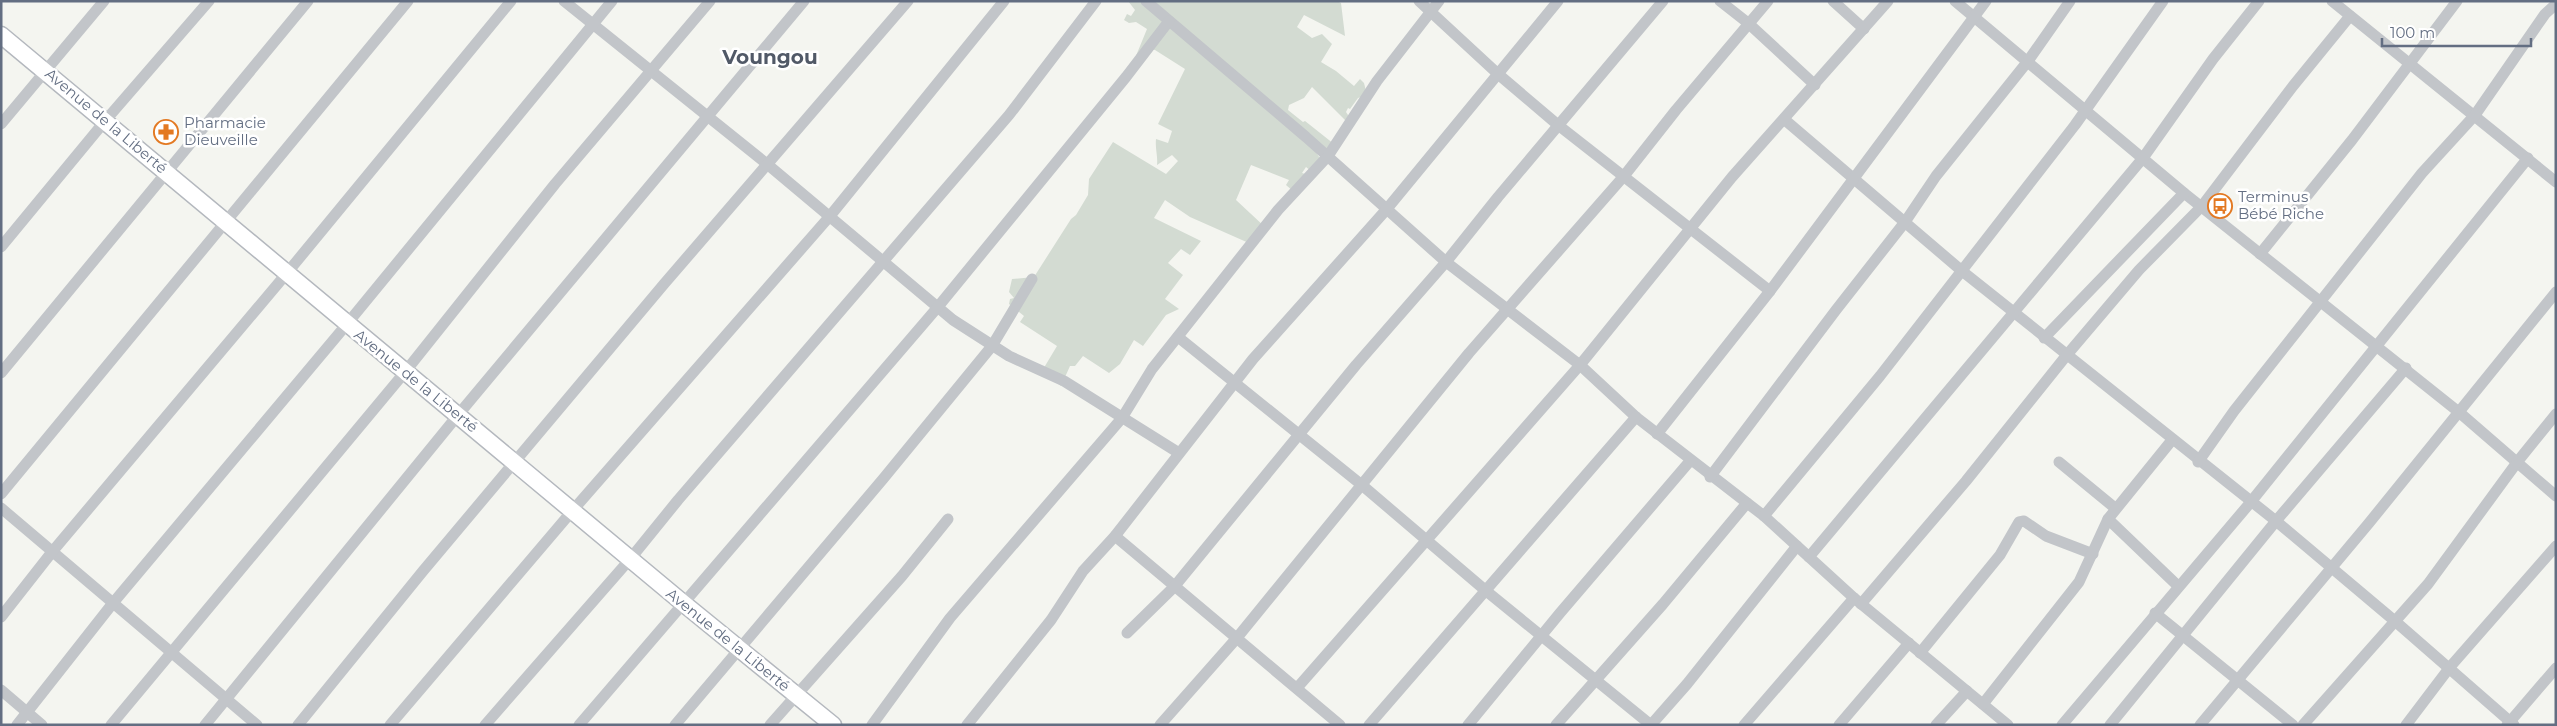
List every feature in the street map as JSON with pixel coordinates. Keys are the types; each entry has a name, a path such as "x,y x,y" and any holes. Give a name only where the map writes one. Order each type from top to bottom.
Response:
{"street":[{"path":"1,124 104,1"},
{"path":"1,248 105,121 209,1"},
{"path":"1,373 168,173 308,1"},
{"path":"1,494 408,1"},
{"path":"1,617 52,552 287,273 511,1"},
{"path":"564,1 707,118 767,164 937,308 992,346 1037,370 1064,381 1179,453"},
{"path":"17,725 113,603 347,324 612,1"},
{"path":"111,725 405,372 555,184 710,1"},
{"path":"205,725 458,415 804,1"},
{"path":"298,725 514,463 767,164 908,1"},
{"path":"390,725 573,510 830,216 1004,1"},
{"path":"485,725 631,558 1009,114 1096,1"},
{"path":"1146,1 1328,156 1446,262 1507,311 1580,365 1636,418 1710,477 1764,516 1858,601 2008,725"},
{"path":"1420,1 1498,74 1558,125 1770,291"},
{"path":"872,725 950,618 1122,418 1152,369 1278,210 1328,156 1377,81 1438,1"},
{"path":"966,725 1051,620 1083,571 1114,536 1235,382 1386,210 1558,1"},
{"path":"1127,633 1174,587 1298,434 1446,262 1662,1"},
{"path":"1720,1 1748,23 1815,85"},
{"path":"1160,725 1236,639 1363,486 1469,353 1624,176 1768,1"},
{"path":"1833,1 1864,29"},
{"path":"1297,688 1580,365 1732,177 1785,120 1888,1"},
{"path":"1955,1 1973,18 2085,108 2184,193 2460,412 2556,496"},
{"path":"1657,434 1770,291 1986,1"},
{"path":"1710,477 1904,222 1936,176 2028,61 2070,1"},
{"path":"1764,516 1880,376 1962,271 2075,125 2085,108 2163,1"},
{"path":"1809,557 2142,158 2213,59 2259,1"},
{"path":"2332,1 2556,182"},
{"path":"2260,254 2410,65 2456,1"},
{"path":"2198,462 2234,411 2287,347 2320,302 2422,173 2475,115 2545,14 2556,4"},
{"path":"1744,725 1966,481 2066,356 2139,270 2202,206 2293,86 2350,16"},
{"path":"578,725 937,308 1126,77 1169,21"},
{"name":"Avenue de la Liberté","path":"1,35 46,70 514,463 833,725"},
{"path":"1785,120 1962,271 2198,462 2276,522 2450,668 2511,724 2556,668"},
{"path":"2062,725 2250,503 2528,158"},
{"path":"2044,338 2184,193"},
{"path":"674,725 740,650 992,346 1032,279"},
{"path":"2200,725 2460,412 2556,292"},
{"path":"1178,337 1363,486 1485,590 1543,635 1651,725 1699,670 1797,546"},
{"path":"2110,725 2276,522 2406,368"},
{"path":"2303,725 2428,584 2518,461 2556,414"},
{"path":"1369,725 1636,418"},
{"path":"1982,704 2079,582 2115,508 2172,440"},
{"path":"1468,725 1690,461"},
{"path":"2059,462 2115,508"},
{"path":"1556,725 1597,680 1746,503"},
{"path":"1,508 257,725"},
{"path":"770,725 902,576 948,519"},
{"path":"2108,519 2178,586"},
{"path":"1920,653 2000,555 2019,522 2024,521 2046,536 2093,554"},
{"path":"1114,536 1340,725"},
{"path":"2406,725 2450,668 2556,546"},
{"path":"2156,613 2294,725"},
{"path":"1839,725 1909,643"},
{"path":"1,690 42,725"},
{"path":"1936,725 1967,691"}],"shaded area":[{"path":"1128,1 1337,1 1341,3 1345,36 1304,15 1297,27 1312,38 1322,34 1332,44 1321,62 1336,71 1354,86 1360,79 1364,83 1367,95 1358,98 1350,109 1348,108 1346,112 1350,118 1348,123 1312,87 1304,98 1289,105 1288,110 1334,144 1328,153 1315,151 1322,161 1312,172 1306,167 1302,173 1309,175 1294,192 1286,185 1289,180 1251,165 1236,200 1265,227 1251,244 1190,217 1165,200 1154,218 1201,241 1190,255 1181,249 1168,263 1183,275 1165,299 1179,309 1166,315 1143,346 1134,340 1120,364 1109,373 1083,356 1075,366 1070,366 1061,386 1042,371 1057,346 1020,322 1024,316 1009,304 1010,299 1014,298 1009,292 1012,279 1034,277 1088,195 1089,179 1113,142 1166,174 1178,161 1172,155 1157,165 1156,139 1168,143 1172,131 1158,124 1185,69 1155,50 1146,49 1131,68 1147,29 1136,22 1129,23 1124,20 1127,14 1131,16 1135,10"}],"place":[{"name":"Pharmacie Dieuveille","path":"166,132"},
{"name":"Terminus Bébé Riche","path":"2220,206"}],"district":[{"name":"Voungou","path":"770,57"}]}
